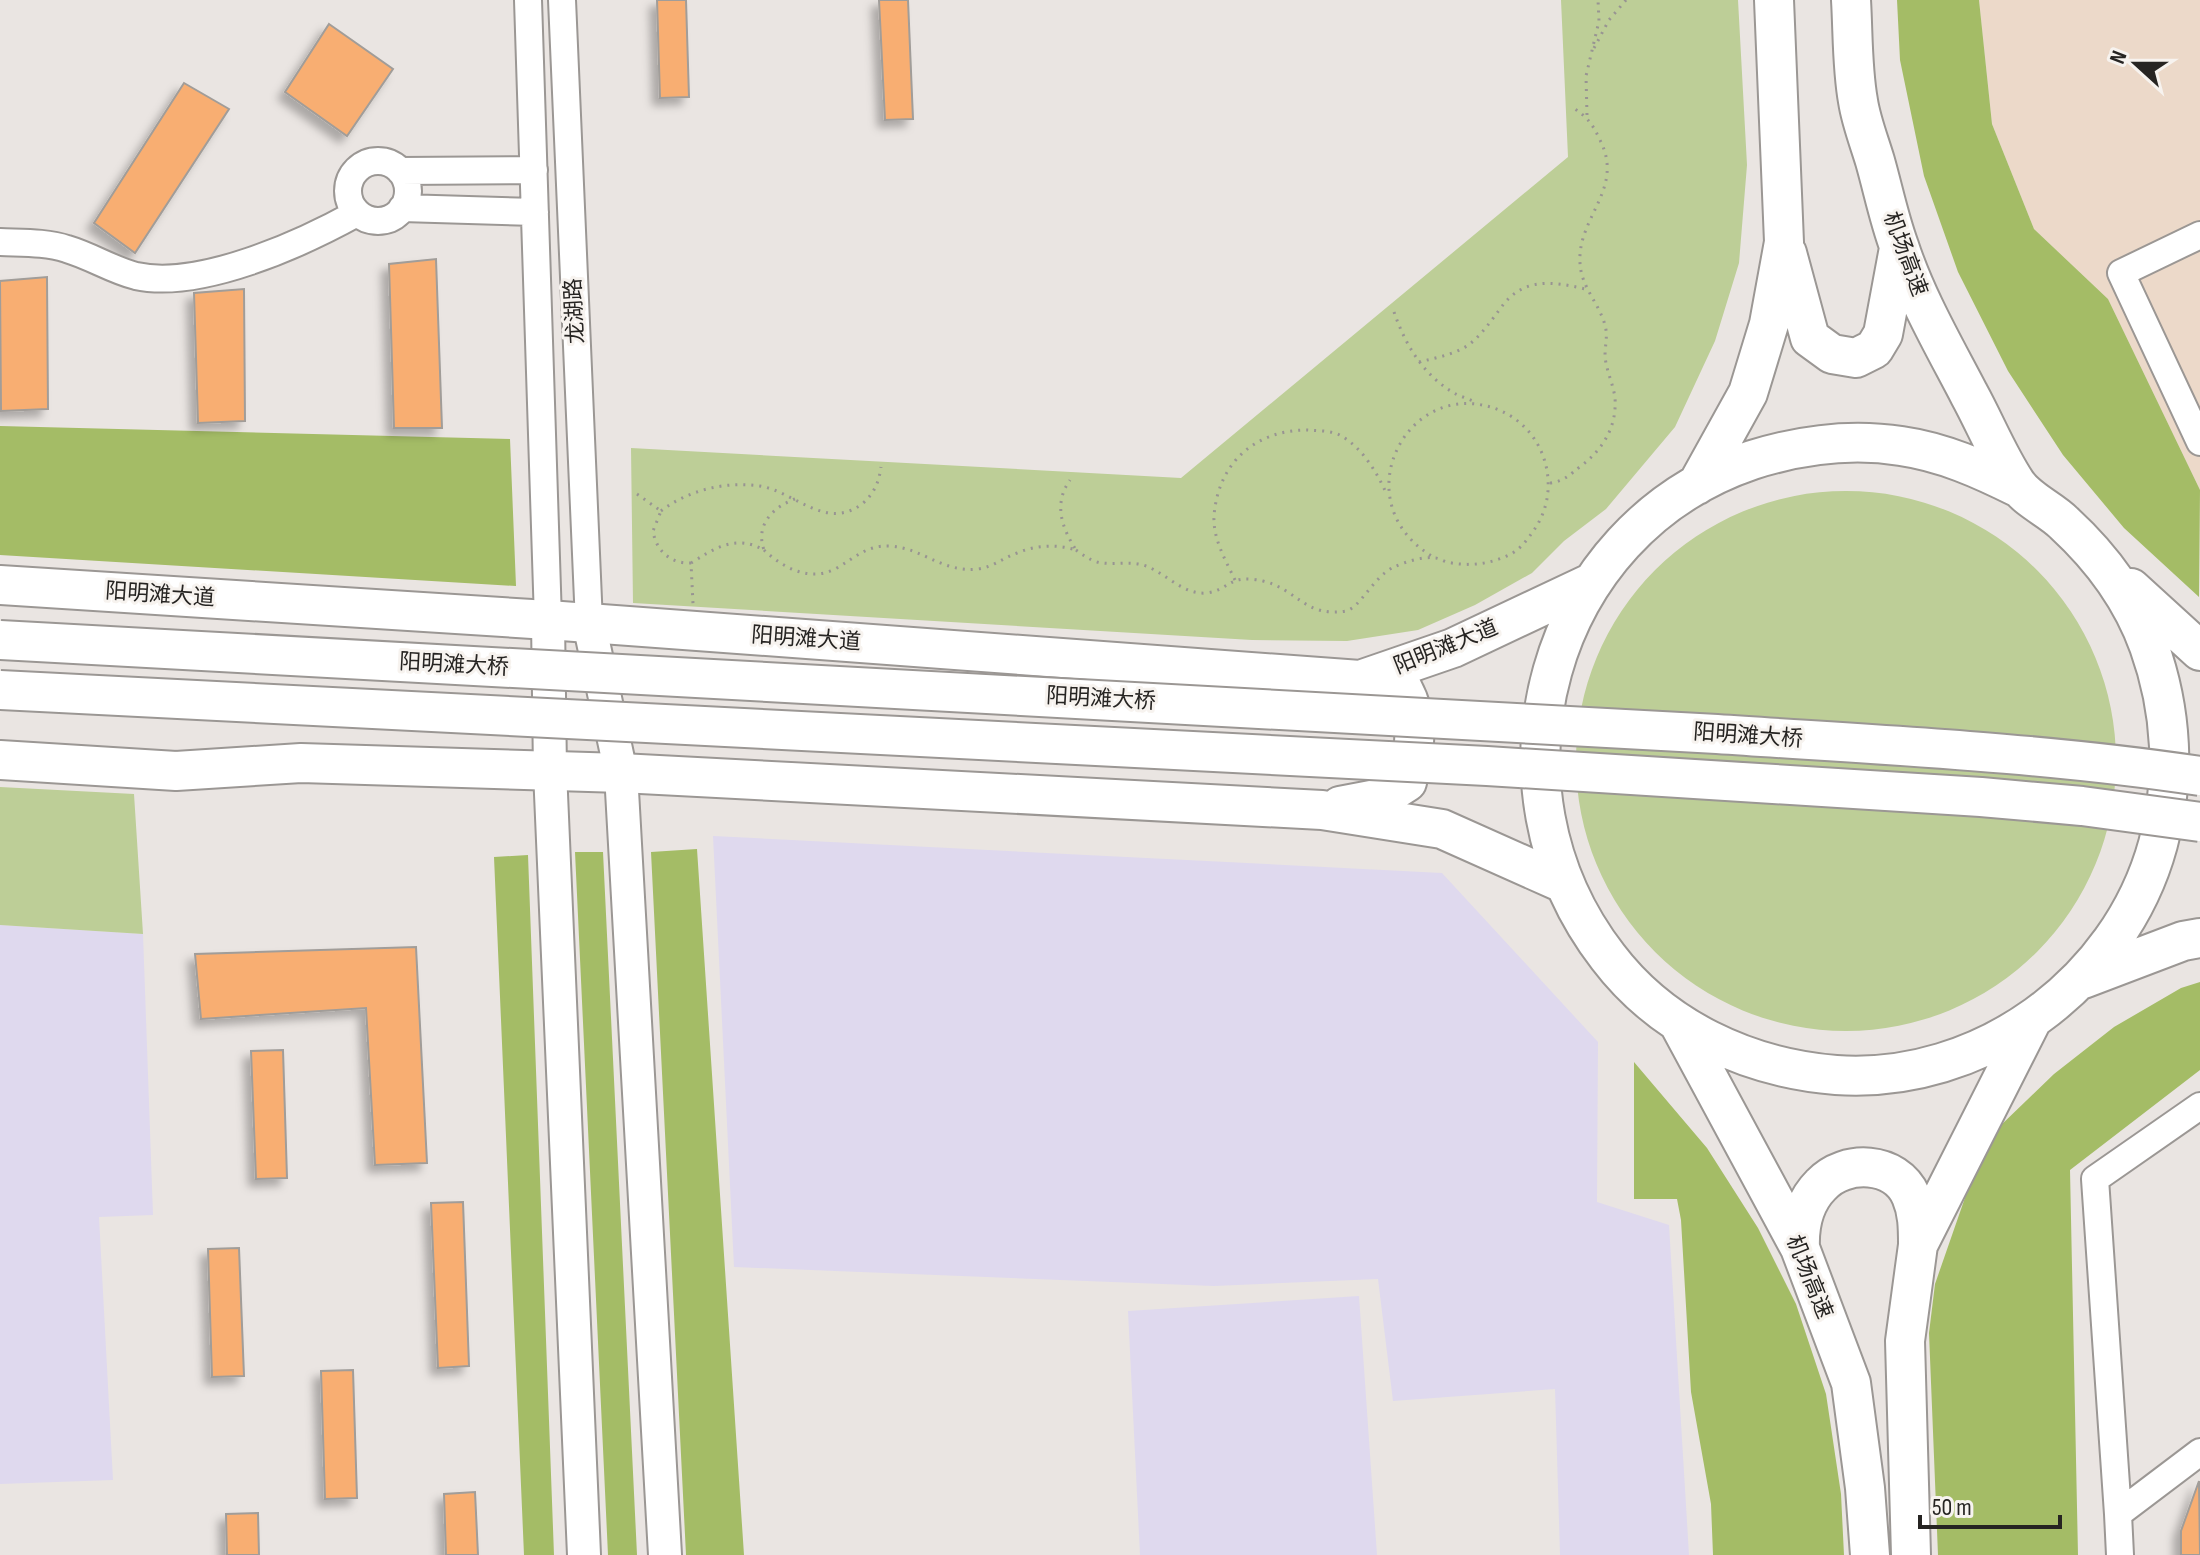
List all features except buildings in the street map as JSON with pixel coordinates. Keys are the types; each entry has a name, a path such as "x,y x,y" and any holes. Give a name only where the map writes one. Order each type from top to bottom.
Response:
{"highway":[{"path":"1697,485 1748,393 1769,324 1784,242 1774,0"},
{"name":"机场高速","path":"1851,0 1857,100 1899,248 1927,314 2019,488"},
{"path":"1784,242 1810,338 1832,354 1856,358 1874,349 1883,334 1899,248"},
{"path":"2093,552 2124,594 2147,640 2163,690 2170,742 2168,794 2158,846 2133,906 2114,940 2080,980 2031,1022 1990,1045 1946,1062 1901,1072 1855,1076 1808,1073 1762,1062 1719,1046 1678,1022 1642,994 1610,961 1584,924 1563,883 1547,833 1539,781 1540,729 1549,677 1567,628 1593,582 1639,528 1697,485 1734,466 1774,453 1816,445 1858,442 1900,446 1942,455 1981,469 2019,488 2059,517 2093,552 2199,647"},
{"name":"阳明滩大道","path":"2,611 426,612 1360,680 1453,648 1593,582"},
{"name":"阳明滩大桥","path":"2,611 1978,751 2200,776"},
{"path":"1322,810 1382,798 1407,782 1414,750 1412,706 1403,689 1360,680"},
{"name":"阳明滩大桥","path":"0,690 1487,766 1981,797 2082,806 2200,822"},
{"path":"1,742 176,771 301,763 621,773 1322,810 1442,829 1563,883"},
{"path":"2080,980 2183,941 2200,938"},
{"name":"机场高速","path":"1678,1022 1800,1248 1851,1383 1870,1555"},
{"path":"1918,1245 2031,1022"},
{"path":"1800,1248 1803,1215 1810,1199 1822,1183 1840,1172 1857,1167 1878,1168 1899,1180 1910,1194 1918,1218 1918,1245 1905,1341 1911,1555"}],"main road":[{"path":"548,620 550,771 584,1555"},
{"path":"589,623 621,773 665,1555"}],"street":[{"name":"龙湖路","path":"528,0 548,620"},
{"name":"龙湖路","path":"562,0 589,623"},
{"path":"377,161 394,165 407,187 402,208 383,221 365,219 357,213 347,188 354,172 377,161"},
{"path":"400,171 534,170"},
{"path":"402,208 535,212"},
{"path":"0,242 55,246 138,276 179,277 248,262 357,213"},
{"path":"2200,235 2121,273 2200,442"},
{"path":"2120,1555 2095,1179 2200,1106"},
{"path":"2118,1514 2200,1452"}],"path":[{"path":"1550,483 1566,480 1597,453 1611,426 1615,397 1605,354 1607,334 1580,267 1581,249 1589,223 1606,186 1607,166 1603,145 1587,115 1586,76 1599,21 1598,0"},
{"path":"1591,55 1609,20 1626,0"},
{"path":"1573,108 1587,115"},
{"path":"1419,362 1467,346 1490,324 1512,294 1526,286 1544,282 1587,289"},
{"path":"1235,580 1217,541 1214,518 1224,480 1233,463 1254,442 1287,431 1335,433 1348,441 1374,470 1388,495 1395,519 1405,533 1435,558 1466,565 1493,561 1512,553 1532,534 1541,519 1550,483 1542,452 1527,429 1506,414 1452,392 1419,362 1394,312"},
{"path":"1388,495 1389,474 1395,454 1413,427 1437,411 1464,404 1481,406"},
{"path":"881,467 870,496 839,514 824,514 760,486 720,486 693,493 661,511 653,531 656,543 670,558 682,563 691,563 715,546 732,542 750,544 792,570 815,574 834,570 859,552 878,546 899,547 942,566 961,569 983,568 1018,552 1041,546 1063,546 1100,563 1143,565 1200,593 1213,591 1235,580 1262,581 1278,586 1314,610 1350,610 1384,573 1401,564 1435,558"},
{"path":"1070,480 1060,510 1063,528 1076,550"},
{"path":"637,494 661,511"},
{"path":"764,550 762,535 767,518 776,508 795,499"},
{"path":"691,563 694,631"}],"shaded area":[{"path":"1979,0 2200,0 2200,490 2108,299 2034,229 1992,124"},
{"path":"713,836 1442,873 1598,1042 1597,1202 1669,1225 1689,1555 1560,1555 1555,1389 1393,1401 1378,1279 1214,1286 734,1267"},
{"path":"0,925 143,934 153,1215 99,1217 113,1480 0,1484"},
{"path":"1359,1296 1377,1555 1140,1555 1128,1311"}],"green space":[{"path":"1561,0 1738,0 1747,165 1739,263 1715,341 1675,427 1606,509 1564,541 1532,573 1475,605 1418,630 1347,641 1252,640 633,603 631,448 1181,478 1568,157"},
{"path":"1897,0 1979,0 1992,124 2034,229 2108,299 2200,490 2199,597 2124,528 2063,455 2008,371 1958,272 1924,176 1900,60"},
{"path":"0,426 510,439 516,586 0,555"},
{"path":"1846,491 1899,497 1949,512 1996,537 2037,570 2070,611 2095,658 2110,708 2116,761 2110,814 2095,864 2070,911 2037,952 1996,985 1949,1010 1899,1025 1846,1031 1793,1025 1743,1010 1696,985 1655,952 1622,911 1597,864 1582,814 1576,761 1582,708 1597,658 1622,611 1655,570 1696,537 1743,512 1793,497"},
{"path":"0,787 134,794 143,934 0,925"},
{"path":"697,849 744,1555 686,1555 651,852"},
{"path":"575,852 603,852 637,1555 608,1555"},
{"path":"528,855 554,1555 524,1555 494,857"},
{"path":"2200,982 2200,1070 2070,1170 2078,1555 1938,1555 1929,1333 1935,1284 1975,1169 1999,1127 2054,1074 2114,1027 2181,988"},
{"path":"1634,1062 1707,1148 1758,1228 1796,1304 1826,1394 1841,1494 1844,1555 1713,1555 1711,1504 1691,1392 1681,1220 1677,1199 1634,1199"}]}
